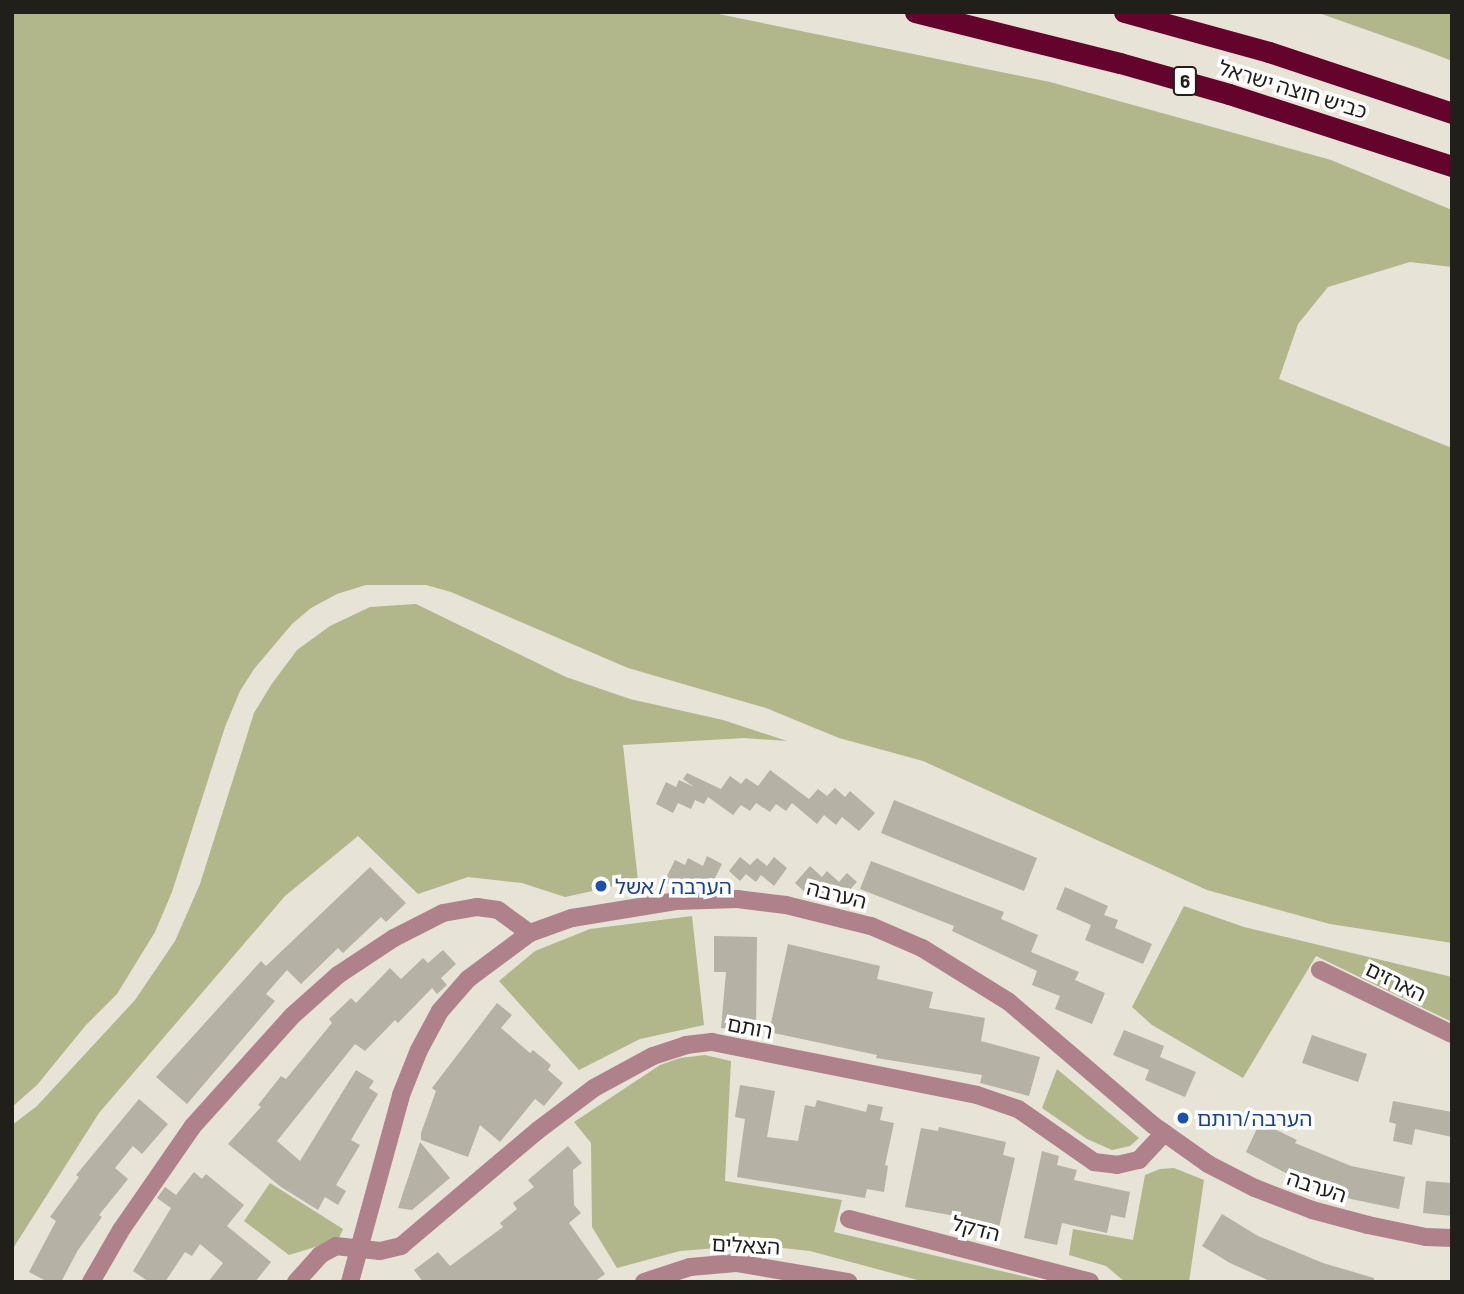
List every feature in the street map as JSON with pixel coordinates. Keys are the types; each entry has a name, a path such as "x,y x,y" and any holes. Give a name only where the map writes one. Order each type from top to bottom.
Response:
{"highway":[{"name":"כביש חוצה ישראל","path":"915,12 1229,94 1452,166"},
{"name":"כביש חוצה ישראל","path":"1124,12 1269,52 1452,113"}],"street":[{"name":"הערבה","path":"350,1282 401,1094 419,1050 440,1011 468,979 530,933 572,918 676,901 737,899 825,912 871,926 922,948 1009,1002 1164,1133 1232,1176 1311,1210 1403,1232 1452,1238"},
{"path":"91,1282 128,1219 193,1126 292,1016 338,975 394,938 443,913 477,907 498,910 530,933"},
{"name":"הארזים","path":"1320,970 1452,1034"},
{"name":"רותם","path":"296,1282 320,1255 336,1246 380,1251 401,1246 537,1131 594,1088 653,1055 686,1045 712,1042 977,1095 1018,1109 1094,1162 1117,1165 1139,1160 1164,1133"},
{"name":"הדקל","path":"849,1219 1090,1282"},
{"name":"הצאלים","path":"644,1282 690,1267 736,1263 759,1274 848,1282"}],"green space":[{"path":"12,12 709,12 1050,82 1331,160 1452,210 1452,267 1410,262 1328,287 1298,324 1279,379 1452,448 1452,943 1330,924 1207,890 923,761 839,738 766,708 628,668 451,592 426,585 366,585 337,594 311,608 292,624 254,669 240,691 225,727 172,892 155,932 117,994 86,1025 37,1085 12,1107"},
{"path":"1316,12 1452,12 1452,61 1429,52"},
{"path":"416,604 566,677 630,699 723,720 787,741 744,738 623,745 638,881 565,897 522,883 468,877 418,894 358,836 285,896 99,1113 12,1250 12,1125 37,1106 135,1000 175,941 200,884 254,713 271,685 297,650 330,626 370,607"},
{"path":"1184,906 1244,927 1452,977 1452,1022 1316,956 1243,1078 1152,1025 1132,1007"},
{"path":"692,916 704,1025 640,1039 579,1070 499,981 535,951 590,929"},
{"path":"705,1055 731,1061 725,1181 842,1200 834,1232 1048,1282 925,1282 810,1251 755,1245 680,1251 617,1268 592,1227 591,1143 574,1122 660,1065 680,1058"},
{"path":"1057,1069 1139,1138 1130,1146 1112,1150 1087,1139 1042,1108"},
{"path":"1174,1168 1204,1180 1189,1282 1125,1282 1106,1266 1069,1255 1073,1229 1133,1240 1145,1175 1160,1169"},
{"path":"270,1183 343,1229 338,1240 289,1255 244,1221"}],"building":[{"path":"770,770 809,799 818,789 827,796 835,788 845,797 850,791 875,813 859,831 842,817 836,825 824,815 817,824 792,803 786,811 776,804 770,812 756,803 750,811 741,805 733,815 708,797 704,804 695,800 691,809 678,803 673,813 656,804 666,782 676,787 679,780 694,787 683,779 687,773 721,789 730,776 741,784 746,778 758,786"},
{"path":"894,800 1037,858 1024,891 881,833"},
{"path":"707,856 722,864 713,882 704,878 699,887 687,881 680,889 664,882 675,860 685,865 688,858 703,866"},
{"path":"740,857 750,865 757,858 767,866 774,857 787,868 774,886 761,875 756,882 746,874 740,881 729,871"},
{"path":"871,861 1004,912 1001,919 1038,935 1031,952 1079,972 1075,980 1105,993 1092,1024 1055,1009 1060,996 1032,985 1037,971 952,931 954,926 860,889"},
{"path":"810,866 822,877 827,871 839,882 847,873 857,882 845,895 838,888 827,899 819,891 812,899 795,883"},
{"path":"370,867 406,903 386,922 381,917 343,953 338,948 301,984 287,970 266,994 275,1001 187,1104 156,1077 261,961 266,966"},
{"path":"1065,887 1108,906 1104,915 1118,920 1115,928 1152,944 1143,964 1085,940 1091,925 1056,909"},
{"path":"714,936 757,937 756,1031 721,1028 726,972 714,972"},
{"path":"788,944 880,966 877,979 933,992 929,1008 985,1018 981,1041 1040,1057 1029,1096 980,1083 982,1075 876,1058 877,1055 769,1032"},
{"path":"443,950 456,964 441,978 447,985 437,994 432,988 398,1023 395,1020 365,1051 355,1044 277,1141 300,1161 356,1070 374,1081 369,1088 378,1094 351,1140 360,1145 336,1185 346,1191 338,1205 325,1197 318,1210 281,1187 228,1144 261,1107 258,1105 281,1076 286,1079 332,1023 329,1019 351,998 356,1003 390,968 401,979 423,958 428,963"},
{"path":"497,1003 512,1015 501,1028 530,1053 533,1050 551,1065 548,1070 563,1083 544,1106 535,1099 500,1142 480,1125 468,1157 421,1140 421,1133 436,1091 432,1088"},
{"path":"1124,1030 1164,1046 1160,1057 1196,1072 1185,1097 1145,1080 1149,1070 1113,1055"},
{"path":"1312,1035 1367,1054 1358,1082 1302,1063"},
{"path":"740,1085 775,1091 767,1137 798,1141 805,1105 815,1107 817,1100 866,1112 868,1104 883,1107 880,1120 894,1123 885,1165 888,1166 884,1192 867,1189 865,1198 737,1177 745,1119 735,1117"},
{"path":"139,1099 168,1124 142,1154 133,1146 115,1168 128,1179 99,1215 102,1217 78,1250 61,1282 48,1282 29,1272 56,1221 50,1217 79,1177 76,1175"},
{"path":"1393,1101 1452,1112 1452,1137 1415,1129 1412,1145 1393,1141 1396,1124 1389,1122"},
{"path":"1260,1122 1297,1140 1295,1143 1351,1166 1405,1177 1399,1209 1351,1199 1301,1181 1246,1152"},
{"path":"939,1127 1006,1142 1003,1155 1015,1158 998,1232 960,1224 961,1217 905,1207 921,1128 938,1131"},
{"path":"420,1142 450,1178 412,1210 398,1208"},
{"path":"568,1146 582,1163 573,1170 574,1205 581,1213 569,1223 605,1274 594,1282 423,1282 414,1270 438,1252 450,1266 503,1227 500,1223 517,1209 513,1203 534,1187 528,1180"},
{"path":"1042,1151 1059,1156 1057,1165 1077,1170 1074,1180 1130,1192 1125,1218 1111,1215 1107,1233 1062,1223 1057,1245 1024,1238"},
{"path":"194,1172 202,1179 206,1174 244,1205 227,1226 271,1262 255,1282 208,1282 223,1263 200,1244 192,1256 185,1252 165,1282 149,1282 133,1271 171,1208 157,1198 165,1187 176,1195"},
{"path":"1426,1181 1452,1183 1452,1216 1423,1213"},
{"path":"1222,1214 1258,1236 1323,1263 1374,1278 1374,1282 1272,1282 1230,1263 1202,1246"}],"place":[{"name":"הערבה / אשל","path":"601,886"},
{"name":"הערבה/רותם","path":"1183,1118"}]}
